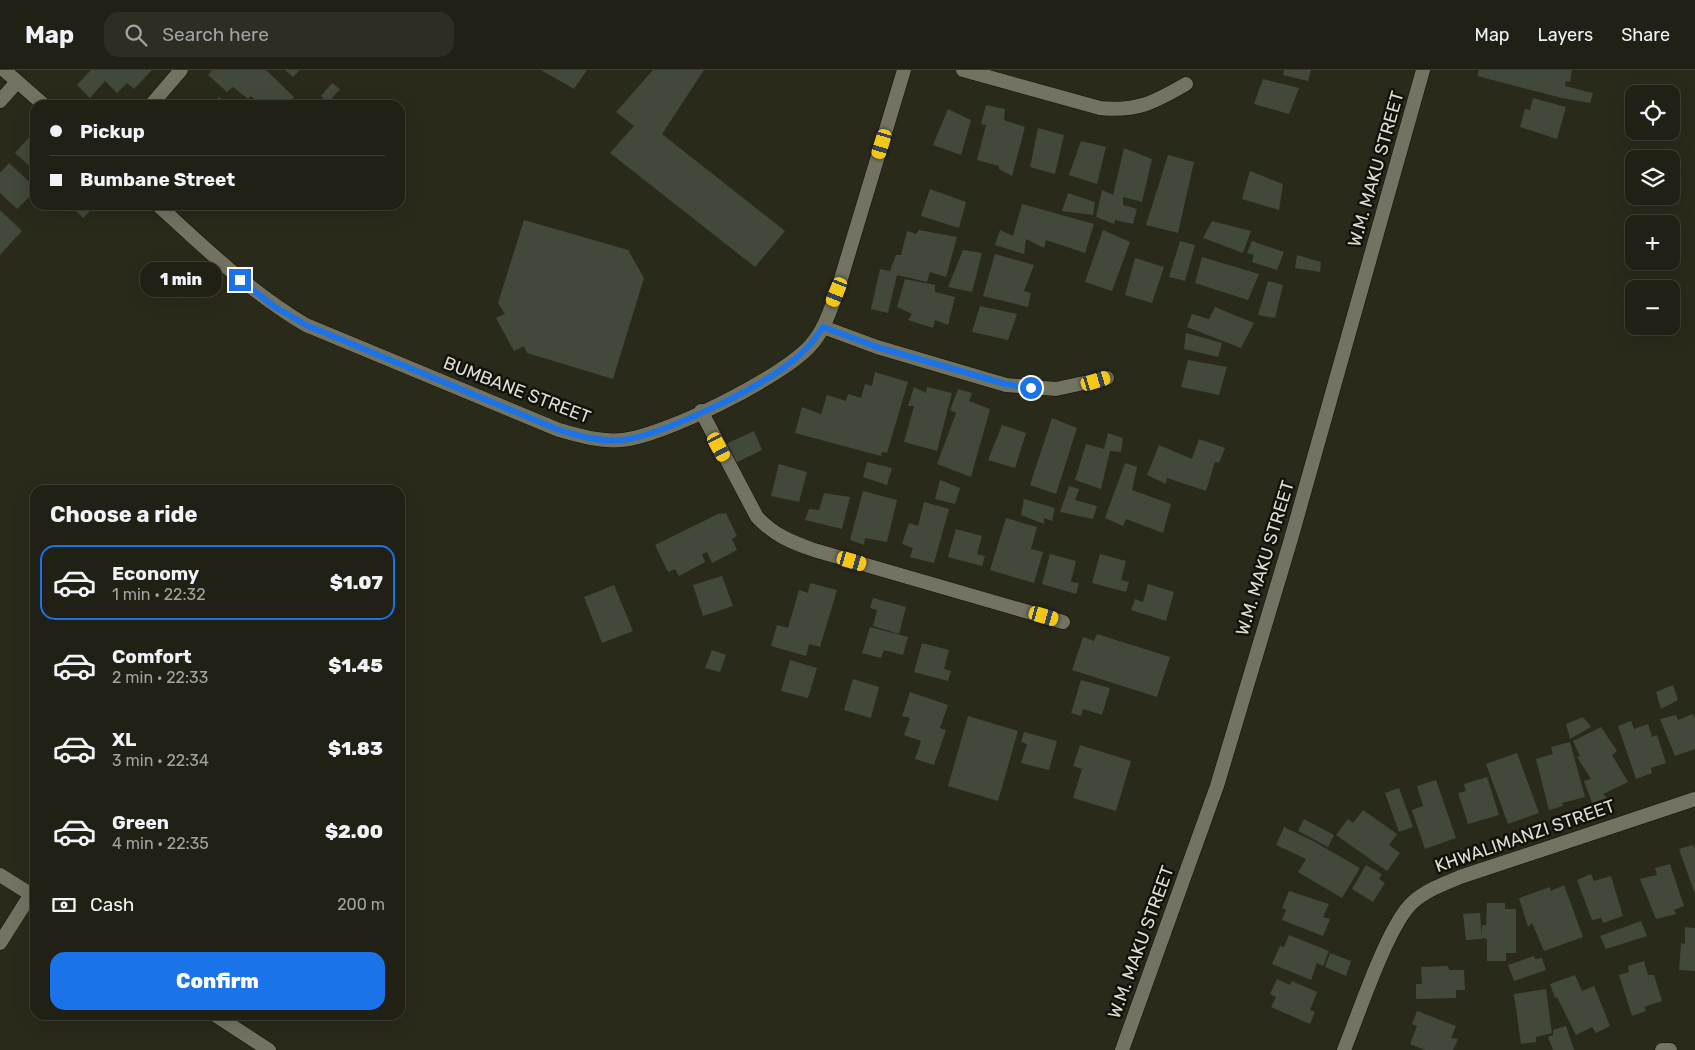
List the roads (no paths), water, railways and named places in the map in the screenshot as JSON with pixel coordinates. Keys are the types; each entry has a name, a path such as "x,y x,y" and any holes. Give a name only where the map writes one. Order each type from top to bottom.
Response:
{"street":[{"path":"4,70 38,100"},
{"path":"155,100 181,70"},
{"name":"BUMBANE STREET","path":"163,210 240,280 275,307 306,325 559,430 584,438 623,440 650,434 759,384 790,364 810,345 823,327 855,236 904,70"},
{"path":"963,70 1100,108 1121,110 1139,107 1157,100 1186,84"},
{"name":"W.M. MAKU STREET","path":"1122,1050 1219,777 1291,540 1424,70"},
{"path":"0,101 17,82"},
{"path":"823,327 877,347 1006,384 1056,389 1107,378"},
{"path":"701,411 757,518 769,530 784,539 814,550 1063,622"},
{"name":"KHWALIMANZI STREET","path":"1344,1050 1398,923 1412,903 1432,889 1460,877 1695,799"},
{"path":"0,875 30,894"},
{"path":"0,943 30,900"},
{"path":"224,1020 269,1050"},
{"path":"1662,1050 1670,1050"}]}
